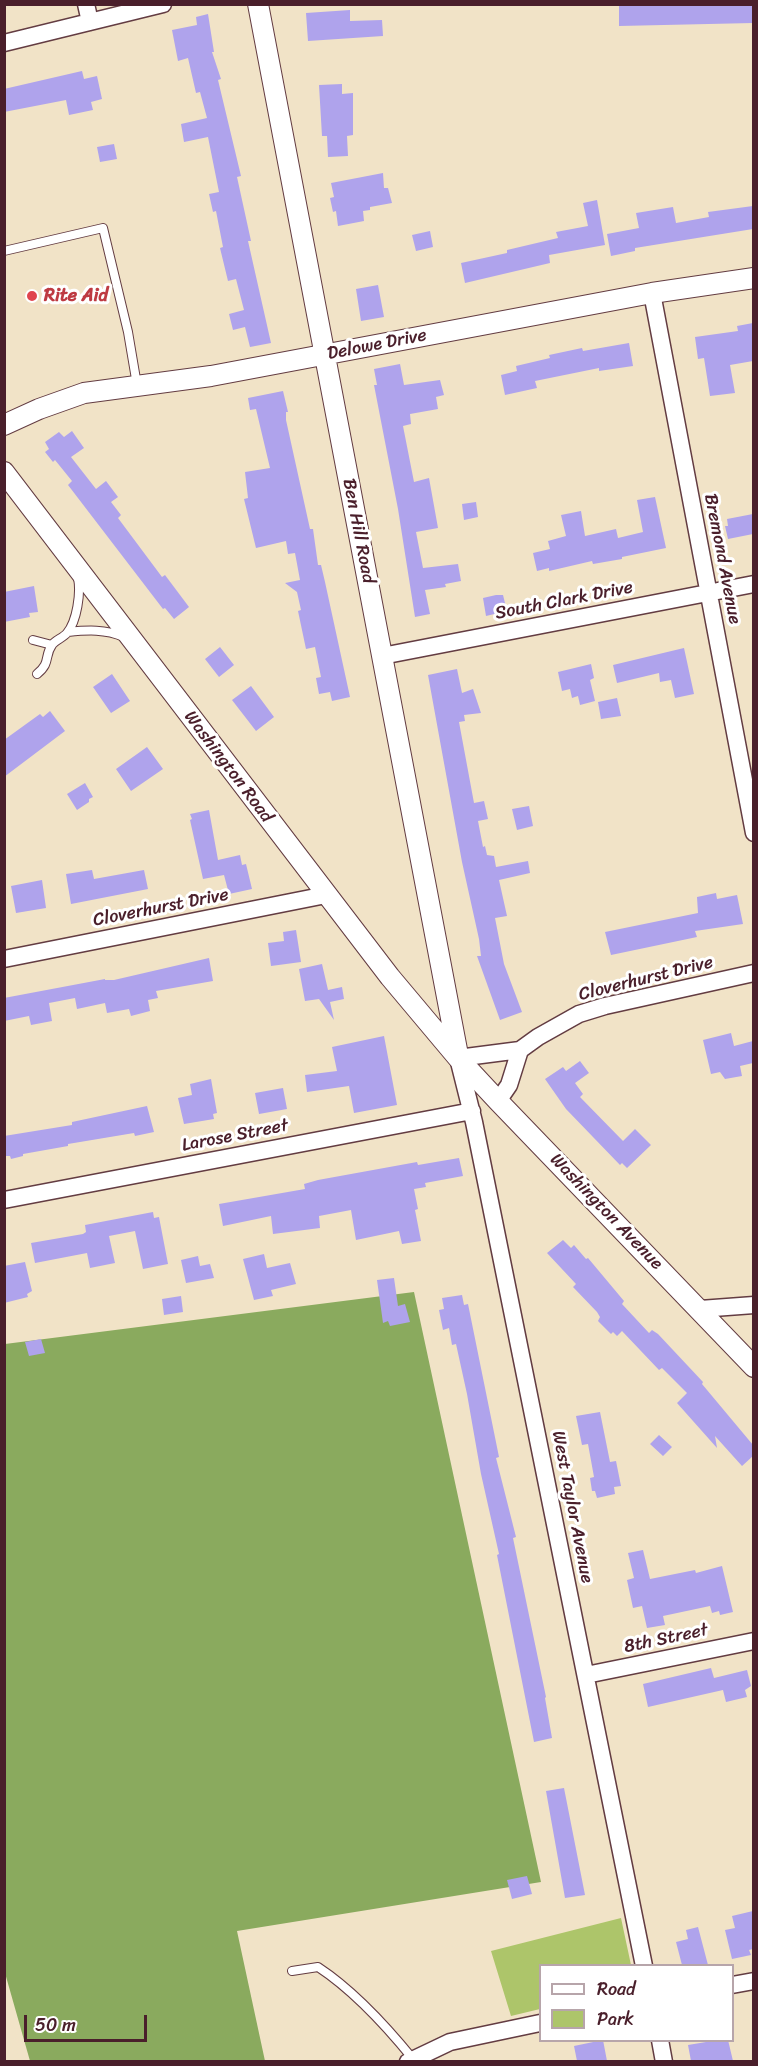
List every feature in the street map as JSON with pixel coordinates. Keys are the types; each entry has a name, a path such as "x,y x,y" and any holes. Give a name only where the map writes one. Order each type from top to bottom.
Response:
{"street":[{"path":"86,4 90,22"},
{"path":"4,43 163,4"},
{"name":"Ben Hill Road","path":"258,4 458,1058"},
{"name":"Delowe Drive","path":"4,425 39,409 84,393 211,375 652,294 753,278"},
{"name":"Bremond Avenue","path":"652,294 753,832"},
{"name":"Washington Road","path":"4,472 326,895 390,977 458,1058"},
{"name":"South Clark Drive","path":"382,656 753,584"},
{"name":"Cloverhurst Drive","path":"4,959 326,895"},
{"name":"Cloverhurst Drive","path":"458,1058 520,1050 579,1014 605,1006 753,973"},
{"path":"498,1101 509,1085 520,1050"},
{"name":"Washington Avenue","path":"458,1058 753,1367"},
{"name":"West Taylor Avenue","path":"458,1058 472,1111 644,1964"},
{"name":"Larose Street","path":"4,1200 472,1111"},
{"path":"700,1309 753,1305"},
{"name":"8th Street","path":"586,1676 753,1641"},
{"path":"734,1985 753,1981"},
{"path":"418,2059 450,2042 539,2023"},
{"path":"660,2042 664,2061"}],"lane":[{"path":"4,251 103,228 128,332 137,386"},
{"path":"38,674 45,668 52,645 68,632 78,604 80,589 70,561"},
{"path":"68,632 96,630 111,632 125,638 137,648"},
{"path":"33,640 52,645"},
{"path":"292,1971 318,1967 335,1979 418,2059"}],"green space":[{"path":"414,1292 541,1882 237,1931 265,2061 30,2061 5,1973 5,1344"},
{"path":"621,1918 631,1964 539,1964 539,2009 511,2016 491,1951"}],"building":[{"path":"619,4 753,4 753,23 619,26"},
{"path":"350,10 350,21 382,20 383,36 308,41 306,13"},
{"path":"208,14 214,52 212,52 221,79 218,80 241,176 237,177 251,241 248,241 271,343 250,347 245,327 233,330 229,314 244,310 236,279 228,281 220,248 223,247 216,211 213,212 209,194 219,192 208,137 184,142 181,124 207,118 200,92 196,93 188,58 178,61 172,30 197,25 196,17"},
{"path":"82,71 84,79 97,76 102,99 91,102 93,110 69,115 66,100 4,112 4,89"},
{"path":"342,84 342,94 353,93 353,135 347,136 348,156 328,157 327,136 322,136 319,85"},
{"path":"114,144 117,159 100,162 97,147"},
{"path":"383,173 384,188 388,188 392,203 370,207 370,210 363,211 364,221 338,226 336,211 333,212 330,198 334,197 331,183"},
{"path":"597,200 605,245 549,255 550,263 465,283 461,263 507,253 507,250 558,238 556,232 588,226 583,203"},
{"path":"753,206 753,229 635,248 635,251 611,256 607,234 639,228 636,213 673,207 676,223 709,217 708,212"},
{"path":"430,231 433,247 416,251 412,235"},
{"path":"378,285 384,317 361,321 356,289"},
{"path":"753,323 753,361 730,365 735,393 710,396 704,358 698,359 695,337 738,331 737,326"},
{"path":"629,343 633,366 599,371 599,368 535,381 537,388 505,395 501,375 517,371 516,366 550,358 549,355 582,348 583,351"},
{"path":"400,364 404,385 440,380 444,395 436,397 438,409 410,414 411,424 403,426 414,482 429,478 438,528 416,532 423,568 458,564 461,581 445,584 446,587 425,590 430,614 415,617 398,509 374,385 377,385 374,369"},
{"path":"283,391 288,412 286,412 286,420 350,697 332,701 330,692 319,694 316,678 321,677 315,647 306,649 298,611 301,610 297,592 285,583 300,580 295,553 288,554 286,541 256,548 244,499 248,498 245,472 270,468 256,409 250,410 248,398"},
{"path":"72,431 84,448 71,457 96,489 106,481 118,497 111,502 121,515 118,518 162,577 165,575 189,607 174,619 165,608 163,609 68,485 72,481 55,460 53,462 45,452 49,449 45,442 59,432 64,437"},
{"path":"655,497 666,548 622,557 622,559 593,564 592,561 549,571 549,568 537,571 533,553 550,549 548,541 566,536 561,515 581,511 585,536 616,529 618,538 643,532 637,500"},
{"path":"476,502 478,517 464,520 462,504"},
{"path":"753,514 753,534 728,539 725,526 728,526 727,519"},
{"path":"34,586 38,612 29,613 30,617 4,622 4,592"},
{"path":"503,595 507,611 486,616 483,598"},
{"path":"220,647 234,665 219,677 205,659"},
{"path":"684,648 694,694 675,698 671,680 660,682 659,673 617,683 613,665"},
{"path":"591,664 594,678 590,680 595,701 580,705 578,696 572,698 570,689 562,691 558,672"},
{"path":"457,669 462,693 473,689 481,713 464,715 465,721 459,722 474,803 484,801 488,819 478,821 483,847 485,846 487,855 494,856 496,867 528,861 530,873 499,880 507,916 495,918 504,964 522,1012 500,1020 477,956 481,956 479,939 462,862 428,675"},
{"path":"112,674 130,701 111,713 93,687"},
{"path":"251,686 274,717 256,731 232,700"},
{"path":"617,698 621,716 601,719 598,702"},
{"path":"50,711 65,731 4,777 4,740 40,714 43,717"},
{"path":"147,747 163,769 131,791 116,769"},
{"path":"85,783 93,797 77,810 67,794"},
{"path":"529,806 533,826 517,830 512,809"},
{"path":"209,810 218,860 240,855 242,865 246,864 252,889 229,894 224,875 203,879 190,814"},
{"path":"92,870 94,879 144,870 148,889 71,904 66,874"},
{"path":"42,880 46,908 16,913 11,886"},
{"path":"716,893 717,899 737,895 743,924 695,931 697,937 611,955 605,932 698,913 697,897"},
{"path":"296,930 301,962 271,966 268,943 284,941 283,932"},
{"path":"209,958 213,981 156,991 158,998 148,1000 150,1011 131,1016 129,1009 107,1013 105,1003 77,1009 75,998 49,1003 52,1021 31,1025 29,1016 4,1021 4,998 105,979 114,980"},
{"path":"322,964 328,990 342,987 344,999 330,1002 334,1020 319,999 305,1001 299,969"},
{"path":"731,1033 734,1046 753,1041 753,1063 740,1066 742,1076 725,1079 720,1072 711,1074 703,1040"},
{"path":"384,1036 397,1105 354,1113 349,1086 307,1092 305,1075 337,1071 332,1047"},
{"path":"580,1061 589,1073 575,1083 583,1094 580,1097 623,1141 635,1129 651,1145 627,1168 622,1163 620,1165 566,1109 545,1079 563,1067 566,1071"},
{"path":"211,1079 217,1113 213,1114 214,1119 184,1124 178,1098 192,1095 190,1084"},
{"path":"283,1088 287,1109 259,1114 255,1093"},
{"path":"147,1106 154,1132 68,1144 68,1146 23,1154 23,1156 11,1159 10,1156 4,1156 4,1136 72,1125 72,1122"},
{"path":"459,1158 463,1176 425,1183 426,1187 414,1189 418,1209 415,1210 421,1241 402,1244 399,1231 356,1240 351,1210 319,1216 320,1228 273,1234 271,1216 223,1226 219,1204 305,1189 304,1184 318,1180 417,1162 418,1165"},
{"path":"153,1212 154,1218 159,1217 168,1264 143,1269 135,1231 109,1236 115,1263 90,1268 87,1253 35,1263 31,1243 83,1234 86,1232 85,1225"},
{"path":"563,1240 571,1248 574,1245 586,1259 588,1258 624,1301 622,1304 649,1333 652,1330 658,1334 703,1382 702,1384 753,1445 753,1456 742,1466 715,1436 717,1448 677,1403 687,1393 662,1368 659,1370 622,1331 617,1336 613,1332 611,1334 598,1321 600,1317 597,1312 573,1287 576,1284 547,1253"},
{"path":"264,1254 267,1268 290,1263 296,1284 271,1290 273,1296 254,1300 243,1259"},
{"path":"198,1256 200,1266 210,1264 214,1278 186,1283 181,1260"},
{"path":"25,1262 32,1291 27,1294 28,1297 4,1303 4,1266"},
{"path":"394,1278 398,1306 405,1304 410,1322 390,1326 388,1321 383,1323 377,1280"},
{"path":"462,1295 464,1305 468,1304 499,1457 496,1458 516,1537 513,1538 546,1697 552,1738 534,1742 467,1394 456,1344 452,1345 449,1328 443,1330 439,1310 444,1309 442,1298"},
{"path":"181,1296 183,1312 164,1315 162,1299"},
{"path":"41,1339 45,1353 29,1356 25,1342"},
{"path":"600,1412 610,1462 616,1461 621,1486 614,1487 615,1494 597,1498 595,1491 592,1491 590,1478 594,1477 588,1444 582,1445 576,1416"},
{"path":"659,1435 672,1447 663,1456 650,1444"},
{"path":"643,1550 650,1579 695,1570 696,1573 722,1566 733,1612 720,1615 719,1611 712,1613 710,1606 663,1616 665,1625 647,1628 642,1606 633,1608 627,1580 634,1578 628,1553"},
{"path":"711,1668 714,1678 747,1670 751,1686 745,1690 747,1697 726,1702 723,1690 648,1707 643,1684"},
{"path":"564,1788 585,1895 565,1898 546,1791"},
{"path":"527,1876 532,1894 512,1899 507,1880"},
{"path":"753,1911 753,1949 749,1950 751,1955 732,1959 725,1930 735,1928 732,1916"},
{"path":"698,1927 708,1964 682,1964 676,1942 688,1939 686,1930"},
{"path":"603,2042 607,2061 577,2061 574,2046"},
{"path":"728,2042 733,2061 691,2061 688,2045"}],"place":[{"name":"Rite Aid","path":"32,296"}]}
